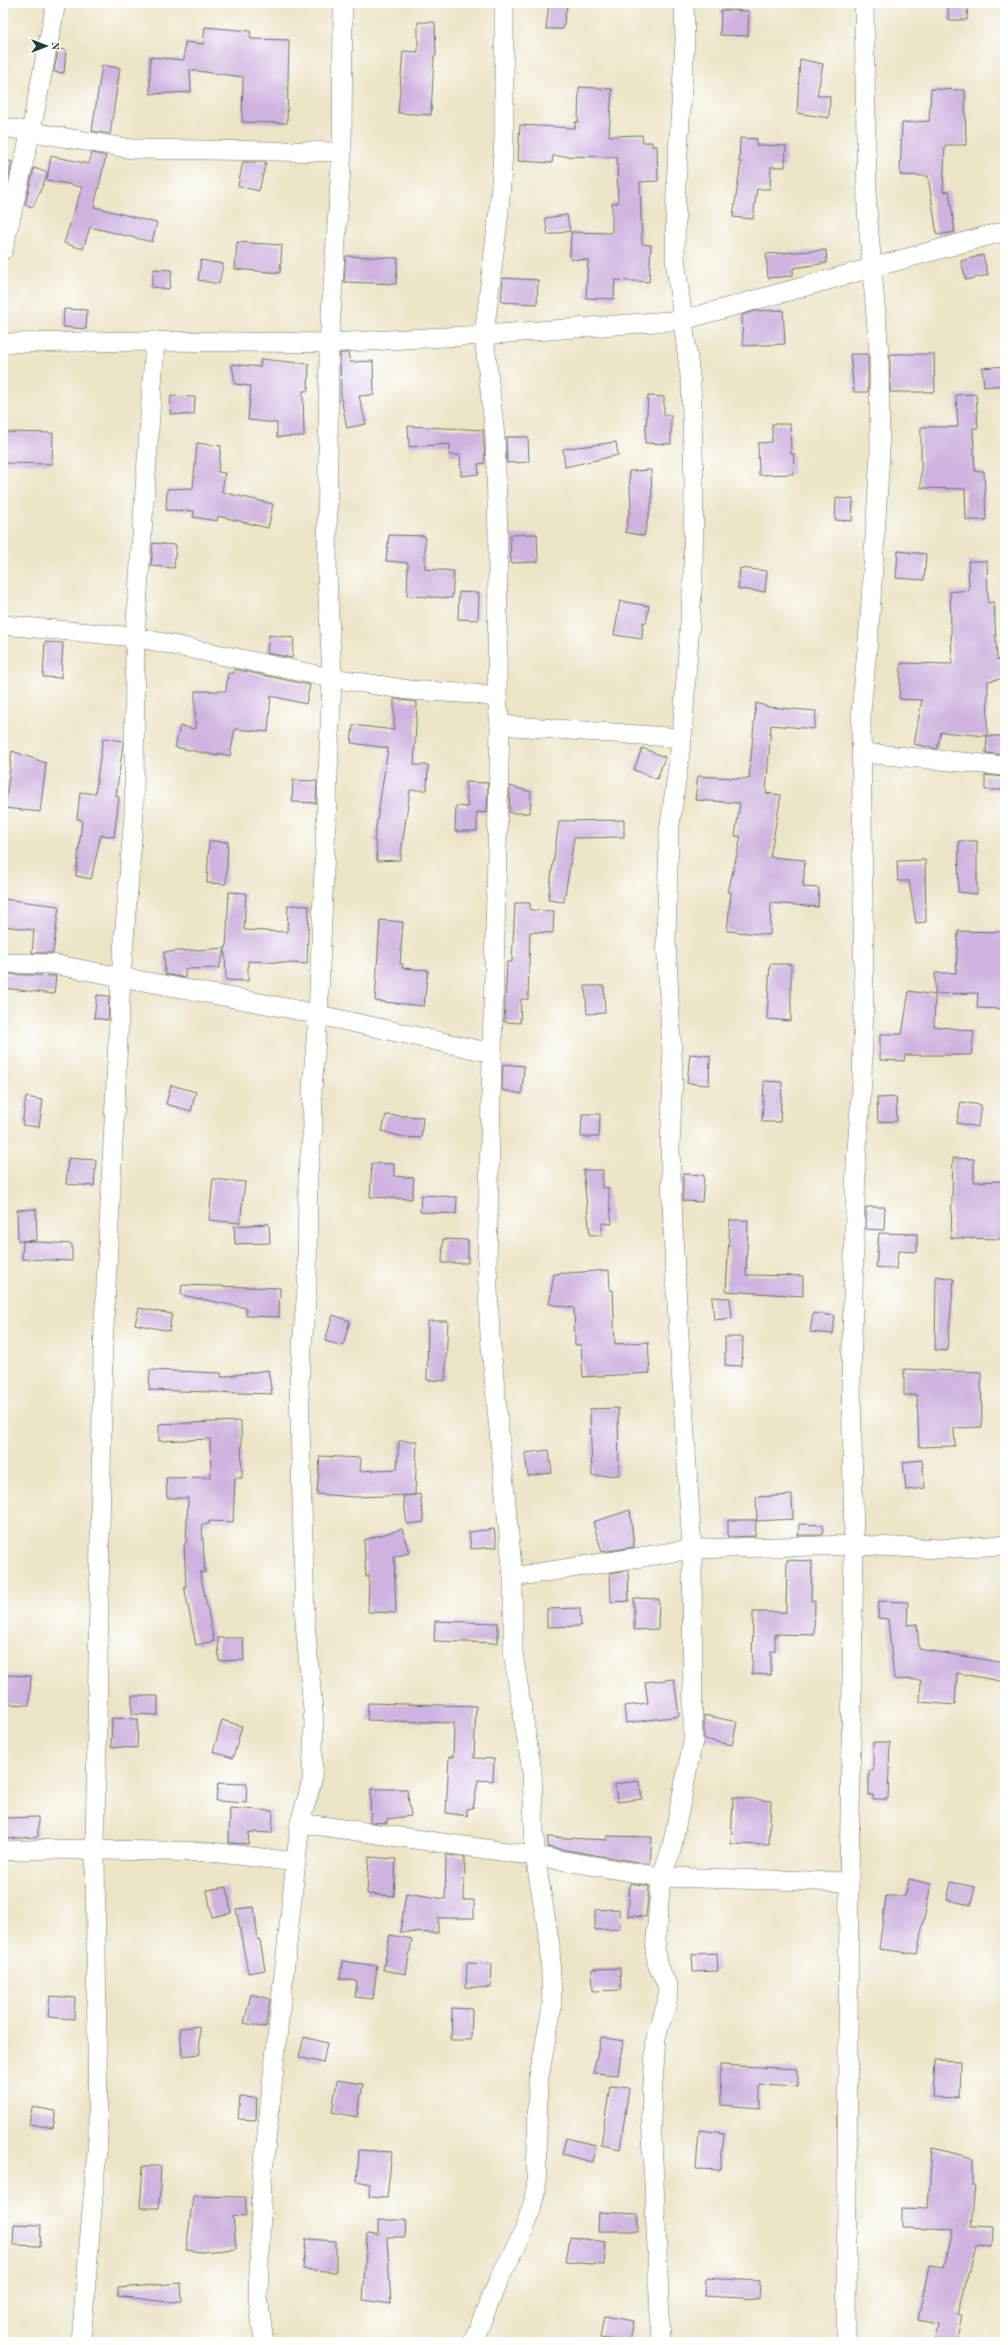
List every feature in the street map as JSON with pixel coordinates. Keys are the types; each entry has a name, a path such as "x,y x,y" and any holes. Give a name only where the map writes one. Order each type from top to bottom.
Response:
{"street":[{"path":"3,250 31,131 56,3"},
{"path":"264,2342 258,2297 262,2180 300,1823 312,1781 314,1722 305,1622 299,1383 307,1288 308,1174 313,1127 312,1089 318,1016 332,678 328,574 329,343 342,152 343,3"},
{"path":"473,2342 498,2281 524,2231 536,2194 538,2082 552,2007 550,1945 535,1856 532,1772 513,1654 513,1577 490,1344 487,1264 500,725 497,698 498,544 495,444 484,335 499,212 504,139 504,3"},
{"path":"661,2342 651,2114 656,2037 667,2003 668,1987 658,1966 655,1951 661,1877 671,1851 694,1741 692,1549 674,1253 670,1147 673,1073 666,940 669,832 682,738 693,576 694,484 691,384 675,243 676,185 685,40 684,3"},
{"path":"846,2342 849,1882 854,1546 851,1384 856,1163 862,1082 864,1004 863,753 861,712 870,618 880,452 879,352 867,209 864,3"},
{"path":"3,127 132,150 342,152"},
{"path":"3,343 155,341 329,343 484,335 683,320 1005,230"},
{"path":"81,2342 98,2137 95,1850 103,1348 121,978 134,813 135,637 155,341"},
{"path":"3,624 135,637 332,678 409,690 476,694 497,698"},
{"path":"500,725 682,738"},
{"path":"863,753 1005,766"},
{"path":"3,963 52,964 292,1009 318,1016 492,1053"},
{"path":"513,1577 692,1549 854,1546 940,1549 1005,1545"},
{"path":"300,1823 535,1856 661,1877 849,1882"},
{"path":"3,1851 95,1850 211,1852 296,1862"}],"building":[{"path":"549,3 567,5 563,29 546,29"},
{"path":"948,3 968,3 967,20 948,20"},
{"path":"721,10 749,11 748,36 720,35"},
{"path":"418,22 435,22 436,56 434,56 431,115 398,113 403,51 418,52"},
{"path":"205,27 250,31 251,39 289,40 287,123 242,122 243,77 190,70 191,92 150,94 150,57 184,60 185,42 203,44"},
{"path":"58,49 66,50 64,73 54,72"},
{"path":"800,59 823,64 817,96 830,96 829,118 797,113"},
{"path":"102,65 120,68 110,134 92,131"},
{"path":"579,87 612,89 609,136 642,135 643,142 652,142 652,146 657,146 658,181 640,182 642,244 651,245 649,282 615,280 614,299 586,298 588,260 570,259 571,232 612,233 612,203 618,203 617,157 553,156 552,163 518,161 520,125 575,128 575,122 578,122"},
{"path":"931,89 965,90 966,145 945,145 943,192 949,191 955,232 937,235 928,176 900,175 902,123 929,121"},
{"path":"740,138 757,139 756,145 786,146 785,167 771,167 770,189 757,189 753,219 733,217 741,162 739,162"},
{"path":"92,153 106,156 94,207 157,223 152,242 90,227 83,249 64,243 82,187 47,180 51,156 89,164"},
{"path":"3,159 12,162 4,200 3,199"},
{"path":"243,162 266,162 259,191 238,186"},
{"path":"34,168 48,173 33,207 25,205"},
{"path":"567,215 570,231 548,235 545,218"},
{"path":"237,242 282,245 280,273 235,269"},
{"path":"826,250 827,263 793,268 793,276 768,278 766,254"},
{"path":"983,255 988,275 966,280 961,261"},
{"path":"346,256 398,258 396,284 344,282"},
{"path":"201,260 223,264 219,284 198,280"},
{"path":"154,269 172,270 169,289 151,287"},
{"path":"503,278 538,280 537,304 501,302"},
{"path":"64,309 87,310 86,329 63,327"},
{"path":"783,310 785,344 743,346 742,315 755,311"},
{"path":"340,353 348,353 350,362 373,361 374,395 359,396 366,424 347,428 341,398"},
{"path":"850,354 868,354 868,392 854,392"},
{"path":"890,354 934,354 935,392 890,392"},
{"path":"261,359 309,364 308,391 303,391 304,436 277,437 277,423 248,420 251,386 235,384 232,364 260,367"},
{"path":"1005,366 1005,385 984,387 982,368"},
{"path":"976,394 978,428 973,428 975,471 984,471 986,520 966,520 965,489 921,488 921,427 958,427 956,395"},
{"path":"171,396 195,397 194,415 170,414"},
{"path":"648,396 664,397 664,415 671,415 671,444 645,443"},
{"path":"772,424 790,424 791,454 794,454 793,474 759,475 758,443 772,442"},
{"path":"408,426 483,430 485,463 478,464 479,474 461,476 460,455 449,455 450,444 409,447"},
{"path":"3,432 53,433 52,464 3,463"},
{"path":"506,437 528,437 529,462 507,463"},
{"path":"616,442 618,455 565,467 563,449"},
{"path":"197,443 221,446 218,472 225,473 222,492 273,504 268,528 218,516 217,521 193,517 194,511 166,510 167,489 193,488"},
{"path":"651,470 652,501 644,536 625,532 631,505 629,471"},
{"path":"836,498 853,499 852,521 835,520"},
{"path":"537,534 538,562 511,563 510,535"},
{"path":"389,535 425,536 425,569 454,571 452,598 407,596 408,563 386,561"},
{"path":"153,543 176,545 174,568 151,566"},
{"path":"898,551 926,554 924,580 896,578"},
{"path":"968,561 987,561 988,603 994,602 997,660 1005,658 1005,678 988,681 987,736 941,732 937,749 914,744 922,700 899,699 901,663 952,664 950,592 969,590"},
{"path":"740,568 767,571 765,592 738,589"},
{"path":"459,592 479,593 478,620 458,619"},
{"path":"620,601 649,606 646,623 643,622 642,639 614,635"},
{"path":"269,635 294,638 292,658 267,653"},
{"path":"45,642 63,643 61,678 43,677"},
{"path":"234,669 310,685 306,704 271,696 268,732 235,729 230,756 218,753 218,756 175,747 180,726 195,729 195,691 226,691 228,673 233,674"},
{"path":"394,699 417,702 414,765 428,765 427,790 410,790 400,860 377,861 376,842 374,841 388,748 351,743 353,725 394,730"},
{"path":"756,703 769,707 816,711 814,729 771,725 766,793 781,795 770,857 805,860 803,887 819,888 818,907 771,903 770,935 727,931 731,892 728,892 741,837 735,836 740,803 695,800 698,776 749,779"},
{"path":"987,736 1005,736 1005,755 986,753"},
{"path":"103,738 123,741 116,796 119,797 114,837 101,835 91,879 76,876 82,820 77,819 80,792 95,794"},
{"path":"642,748 665,757 657,779 634,770"},
{"path":"12,751 46,763 40,812 5,808"},
{"path":"985,775 1004,777 1004,790 985,790"},
{"path":"293,780 317,781 316,803 292,802"},
{"path":"465,782 488,783 487,813 477,812 477,831 455,831 456,806 468,807"},
{"path":"510,786 531,792 530,813 509,813"},
{"path":"624,820 624,837 574,838 564,902 548,900 559,821"},
{"path":"209,841 228,842 226,884 207,883"},
{"path":"959,841 977,841 977,894 958,892"},
{"path":"925,860 926,922 916,923 909,881 898,881 897,861"},
{"path":"229,892 246,893 244,930 287,932 288,905 309,906 307,964 248,961 248,981 226,980 225,949 219,968 185,969 185,978 165,974 164,952 226,948"},
{"path":"3,899 59,906 53,953 32,953 34,930 3,926"},
{"path":"515,903 530,903 530,910 554,911 553,933 530,932 528,999 521,999 520,1023 504,1022 507,962 512,962"},
{"path":"380,920 403,922 400,964 403,964 402,968 428,970 424,1006 375,1001"},
{"path":"958,931 1005,932 1005,1009 977,1008 978,993 935,994 935,973 956,973"},
{"path":"770,964 791,964 791,1021 767,1019"},
{"path":"3,974 56,976 54,994 3,988"},
{"path":"585,986 604,986 605,1013 587,1014"},
{"path":"909,991 935,995 934,1026 974,1031 971,1055 905,1055 904,1061 880,1060 880,1034 902,1034"},
{"path":"97,995 109,996 108,1020 94,1018"},
{"path":"690,1054 710,1056 709,1085 687,1083"},
{"path":"503,1064 524,1066 522,1094 502,1090"},
{"path":"764,1081 782,1082 780,1122 762,1122"},
{"path":"171,1085 196,1092 191,1111 166,1104"},
{"path":"26,1097 43,1100 39,1127 22,1125"},
{"path":"896,1097 897,1121 878,1122 877,1098"},
{"path":"961,1102 981,1105 978,1127 957,1123"},
{"path":"582,1114 600,1114 599,1137 581,1137"},
{"path":"386,1115 423,1117 421,1138 403,1137 382,1131"},
{"path":"68,1158 96,1160 94,1186 66,1184"},
{"path":"953,1158 974,1159 974,1182 1005,1181 1005,1239 951,1238"},
{"path":"372,1163 394,1164 394,1176 414,1178 412,1199 370,1197"},
{"path":"583,1170 603,1170 602,1188 608,1187 612,1224 602,1223 602,1235 590,1235"},
{"path":"683,1174 704,1175 702,1202 683,1201"},
{"path":"213,1179 245,1182 240,1223 209,1220"},
{"path":"421,1195 457,1197 456,1214 420,1212"},
{"path":"866,1207 885,1207 884,1230 866,1229"},
{"path":"36,1209 37,1240 18,1241 17,1210"},
{"path":"730,1220 748,1220 746,1275 803,1276 803,1296 726,1291"},
{"path":"269,1224 270,1243 235,1244 234,1226"},
{"path":"879,1233 917,1234 917,1252 898,1251 896,1269 876,1267"},
{"path":"443,1239 468,1240 468,1263 442,1263"},
{"path":"23,1241 72,1244 72,1261 22,1259"},
{"path":"609,1270 610,1290 613,1290 615,1344 648,1342 650,1373 583,1377 581,1345 575,1345 574,1308 549,1304 554,1274"},
{"path":"936,1276 954,1279 947,1351 935,1350"},
{"path":"182,1285 280,1288 279,1317 246,1316 246,1308 181,1295"},
{"path":"712,1297 730,1298 732,1318 714,1320"},
{"path":"139,1308 172,1314 169,1331 135,1324"},
{"path":"813,1313 835,1316 833,1334 810,1332"},
{"path":"333,1315 350,1321 343,1346 325,1341"},
{"path":"428,1321 448,1321 445,1381 427,1380"},
{"path":"725,1337 743,1337 742,1366 725,1365"},
{"path":"904,1369 981,1372 982,1427 954,1428 955,1446 919,1447 917,1395 904,1395"},
{"path":"150,1370 221,1373 221,1377 268,1370 272,1394 149,1390"},
{"path":"618,1408 619,1475 592,1476 590,1409"},
{"path":"241,1421 242,1478 235,1478 233,1522 209,1521 209,1524 202,1524 205,1572 200,1572 214,1641 196,1645 184,1586 186,1586 184,1544 186,1543 188,1498 167,1498 166,1478 211,1477 210,1439 159,1441 159,1424"},
{"path":"399,1441 417,1441 415,1495 354,1497 317,1494 320,1456 361,1458 360,1471 397,1469"},
{"path":"549,1450 552,1473 528,1476 525,1453"},
{"path":"922,1460 925,1488 906,1490 903,1462"},
{"path":"420,1494 424,1522 407,1524 403,1496"},
{"path":"792,1495 793,1519 757,1521 756,1497"},
{"path":"630,1510 634,1547 602,1552 593,1522"},
{"path":"728,1520 756,1520 755,1536 728,1537"},
{"path":"799,1524 823,1525 822,1535 798,1535"},
{"path":"402,1529 409,1553 394,1557 396,1613 368,1612 369,1576 366,1577 364,1540"},
{"path":"494,1529 497,1547 471,1549 469,1532"},
{"path":"787,1560 812,1561 811,1601 815,1601 814,1635 775,1634 775,1651 771,1651 771,1675 752,1674 753,1612 786,1612"},
{"path":"628,1570 629,1601 611,1602 610,1573"},
{"path":"634,1598 659,1599 658,1629 634,1630"},
{"path":"879,1601 908,1602 907,1625 917,1624 919,1649 1005,1663 1005,1682 957,1673 955,1705 920,1702 921,1680 894,1679 888,1619 878,1618"},
{"path":"580,1608 581,1626 547,1627 547,1609"},
{"path":"435,1621 498,1623 498,1643 434,1641"},
{"path":"218,1638 243,1638 244,1660 219,1661"},
{"path":"7,1675 31,1676 29,1705 5,1704"},
{"path":"674,1679 679,1716 626,1723 624,1706 648,1703 645,1682"},
{"path":"132,1696 158,1696 158,1715 132,1714"},
{"path":"368,1703 476,1706 474,1758 494,1759 493,1781 478,1780 473,1808 467,1809 467,1816 446,1813 449,1757 453,1757 454,1723 367,1720"},
{"path":"704,1715 737,1722 732,1745 704,1739"},
{"path":"112,1718 138,1719 137,1748 111,1747"},
{"path":"222,1720 242,1726 233,1758 213,1752"},
{"path":"873,1742 890,1742 888,1799 873,1799 873,1795 869,1795 869,1771 873,1771"},
{"path":"639,1781 642,1799 617,1802 615,1784"},
{"path":"218,1783 247,1784 246,1803 216,1801"},
{"path":"371,1789 407,1789 411,1816 387,1819 387,1823 370,1822"},
{"path":"733,1797 771,1801 769,1845 731,1844"},
{"path":"230,1808 273,1811 272,1833 249,1832 248,1844 229,1843"},
{"path":"38,1817 38,1837 4,1839 3,1818"},
{"path":"607,1836 652,1837 650,1864 547,1847 548,1837 607,1840"},
{"path":"446,1855 465,1857 464,1900 474,1900 474,1918 438,1918 438,1933 400,1932 406,1893 445,1899"},
{"path":"369,1857 396,1859 394,1896 367,1894"},
{"path":"909,1879 931,1884 917,1954 879,1949 886,1896 905,1896"},
{"path":"951,1882 975,1887 971,1905 947,1900"},
{"path":"630,1883 649,1886 646,1917 628,1916"},
{"path":"227,1887 231,1913 212,1917 207,1890"},
{"path":"254,1907 258,1940 260,1940 265,1970 248,1973 236,1909"},
{"path":"619,1909 620,1929 595,1930 595,1910"},
{"path":"390,1935 412,1939 406,1974 383,1970"},
{"path":"717,1953 718,1971 693,1972 692,1954"},
{"path":"342,1961 377,1966 373,1999 355,1997 357,1981 340,1979"},
{"path":"467,1963 492,1964 491,1988 466,1987"},
{"path":"620,1968 621,1990 593,1991 592,1969"},
{"path":"251,1994 270,1999 266,2028 244,2023"},
{"path":"50,1996 75,1998 74,2019 48,2017"},
{"path":"452,2008 472,2009 471,2040 451,2040"},
{"path":"199,2026 200,2054 182,2056 180,2028"},
{"path":"304,2037 327,2043 323,2063 299,2057"},
{"path":"601,2037 623,2041 618,2075 593,2073"},
{"path":"935,2060 961,2061 960,2098 933,2097"},
{"path":"720,2065 798,2069 798,2087 760,2085 760,2108 721,2105"},
{"path":"337,2080 363,2084 357,2117 332,2112"},
{"path":"610,2086 629,2088 620,2149 601,2145"},
{"path":"240,2097 257,2098 256,2120 238,2119"},
{"path":"32,2107 56,2111 53,2128 29,2124"},
{"path":"699,2130 724,2133 720,2170 696,2169"},
{"path":"566,2138 596,2145 592,2162 562,2154"},
{"path":"932,2148 973,2158 973,2186 975,2186 971,2227 992,2228 991,2247 975,2246 958,2314 962,2314 957,2342 934,2342 938,2324 918,2320 929,2265 944,2267 953,2230 902,2228 902,2208 928,2209"},
{"path":"359,2150 392,2152 387,2198 369,2197 370,2184 357,2181"},
{"path":"143,2166 161,2166 159,2208 140,2208"},
{"path":"193,2196 246,2197 246,2216 233,2215 236,2249 202,2252 186,2250"},
{"path":"599,2212 638,2214 638,2231 598,2231"},
{"path":"378,2220 406,2220 405,2237 387,2237 391,2304 363,2300 367,2234 378,2235"},
{"path":"14,2224 41,2225 40,2246 13,2245"},
{"path":"570,2237 606,2242 604,2265 566,2262"},
{"path":"306,2239 336,2241 336,2272 303,2269"},
{"path":"706,2278 760,2281 759,2299 705,2296"},
{"path":"181,2283 182,2301 168,2302 118,2296 118,2288"},
{"path":"604,2316 633,2321 629,2342 600,2338"}]}
